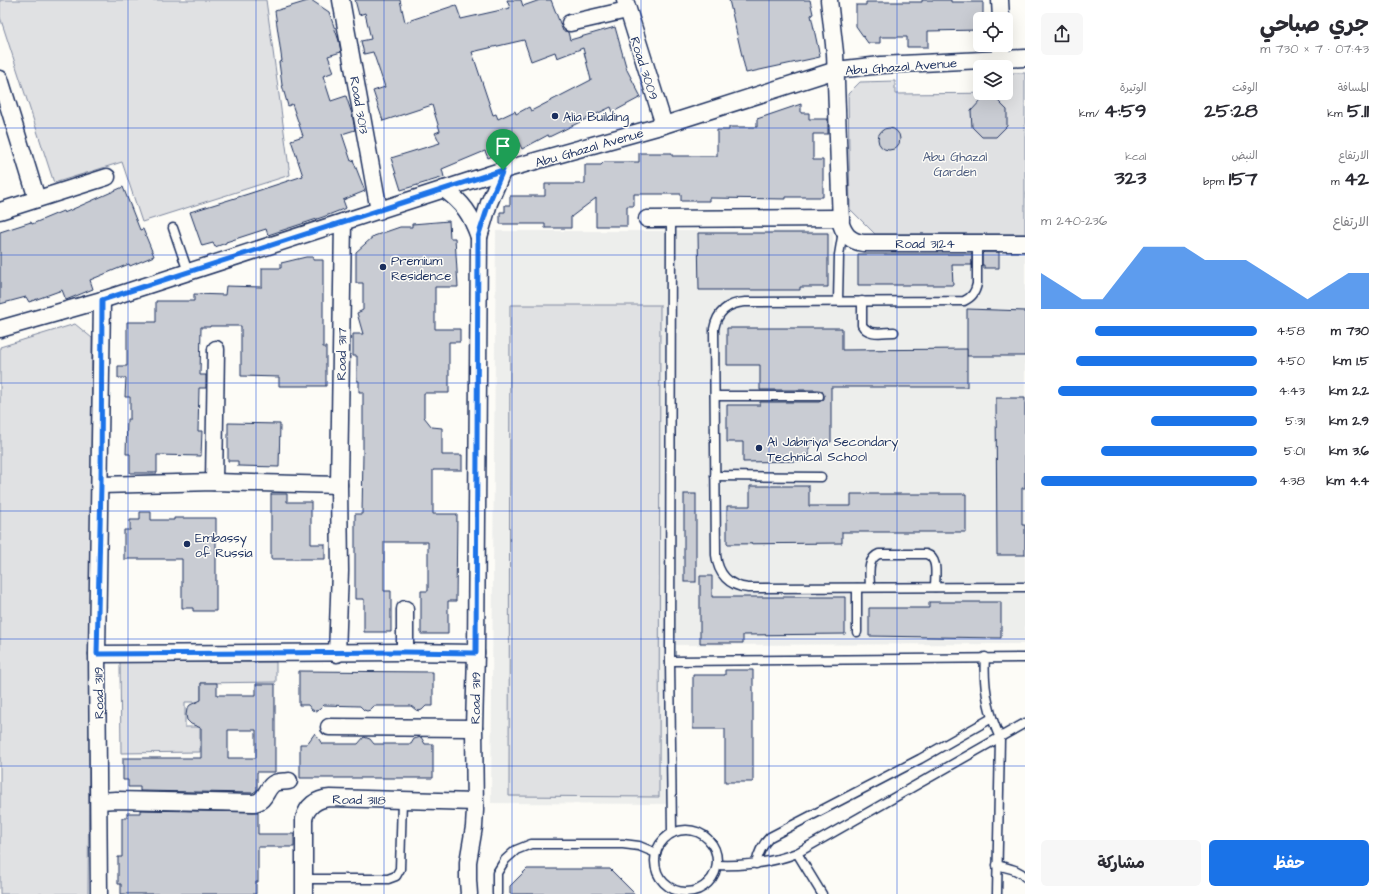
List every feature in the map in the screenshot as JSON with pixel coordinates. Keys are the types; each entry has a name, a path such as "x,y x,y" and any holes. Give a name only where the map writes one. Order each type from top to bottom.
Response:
{"street":[{"name":"Road 3013","path":"341,0 379,211"},
{"path":"647,219 842,224 834,32 829,0"},
{"path":"1000,0 1001,12"},
{"name":"Road 3009","path":"570,24 626,5 664,125"},
{"name":"Abu Ghazal Avenue","path":"0,329 102,300 503,170 664,125 836,70 1001,52 1025,58"},
{"path":"0,81 37,199"},
{"path":"478,237 489,203 503,170"},
{"path":"0,211 107,177"},
{"path":"444,189 456,198 466,209 474,222 478,237"},
{"name":"Road 3117","path":"337,654 340,571 339,485 344,222"},
{"name":"Road 3124","path":"842,224 851,240 864,243 1025,243"},
{"name":"Road 3119","path":"470,894 468,862 474,827 475,802 474,728 476,653 478,237"},
{"name":"Road 3119","path":"99,894 97,654 101,485 102,300"},
{"path":"214,482 216,350"},
{"path":"101,485 214,482 339,485"},
{"path":"405,609 405,652"},
{"path":"97,654 476,653"},
{"path":"329,727 474,728"},
{"path":"99,801 116,800 254,803 264,798 273,784 277,782 289,781"},
{"name":"Road 3118","path":"304,886 304,820 313,804 330,798 475,802"}],"lane":[{"path":"671,219 670,661 672,833"},
{"path":"838,301 842,224"},
{"path":"173,228 188,272"},
{"path":"976,244 977,284 973,294 964,301 745,302 732,304 718,316 714,329 716,560 720,571 730,582 748,588 1025,587"},
{"path":"862,301 862,325 867,331 874,333 894,332"},
{"path":"714,396 819,396"},
{"path":"715,476 821,477"},
{"path":"870,588 870,564 872,558 879,554 926,554 932,557 935,562 935,587"},
{"path":"857,588 857,632"},
{"path":"670,661 985,657 1025,658"},
{"path":"985,657 985,689 992,718 1000,738 997,894"},
{"path":"756,864 760,849 770,837 920,759 992,718"},
{"path":"717,866 737,866 770,862 797,853 1025,723"},
{"path":"304,886 388,879 396,876 400,869 402,800"},
{"path":"686,830 701,834 707,838 715,851 717,866 715,873 711,880 699,890 691,892 676,891 668,888 658,876 654,860 656,853 662,841 672,833 686,830"},
{"path":"497,894 497,873 505,860 516,850 532,844 623,844 639,846 656,853"},
{"path":"797,853 822,894"},
{"path":"997,865 1016,870 1025,877"}],"shaded area":[{"name":"Al Jabiriya Secondary Technical School","path":"496,231 833,231 833,253 1025,251 1025,644 668,645 669,804 491,803"}],"green space":[{"path":"0,0 266,0 290,175 142,222 122,162 54,183 0,17"},
{"name":"Abu Ghazal Garden","path":"1013,73 1025,73 1025,234 875,234 850,209 848,94 860,82 895,81 895,94 973,93 973,100 1013,100"},
{"path":"510,305 660,305 659,797 509,796"},
{"path":"75,324 92,338 88,894 0,894 0,347"},
{"path":"120,662 276,662 276,682 201,683 201,702 185,702 185,727 200,727 200,752 121,753"}],"building":[{"path":"311,0 329,12 339,41 341,52 328,56 334,72 323,76 331,101 346,96 355,130 342,134 351,161 353,160 365,191 343,200 346,208 323,217 268,235 266,229 215,247 213,243 202,246 190,212 303,176 291,140 303,136 292,104 288,106 282,85 279,62 282,61 275,11"},
{"path":"355,0 400,0 405,22 456,5 461,19 510,8 507,0 521,0 523,6 540,0 551,0 563,31 568,32 570,40 615,27 627,70 641,97 613,112 611,107 549,137 548,135 522,149 519,143 488,158 485,151 442,169 444,177 401,190 391,158 440,143 435,133 440,131 432,105 383,121 373,91 385,87 373,52 364,54 361,41 371,39 365,13 359,15","holes":["524,40 531,61 555,52 557,58 583,48 591,80 531,111 529,107 516,114 515,111 498,119 496,114 493,115 472,52"]},
{"path":"729,0 810,0 813,14 811,15 820,57 746,73"},
{"path":"922,0 951,0 951,2 983,2 983,12 973,12 973,30 928,31 928,47 907,47 907,37 880,37 880,43 868,43 856,26 856,5 866,5 866,2 922,2"},
{"path":"981,100 997,100 1007,110 1007,126 996,137 982,137 972,127 971,111"},
{"path":"801,104 801,113 809,113 809,119 828,119 828,134 813,134 813,160 823,160 823,197 786,197 786,199 709,198 709,201 681,201 681,194 634,194 634,206 627,206 627,226 596,226 596,198 571,217 571,228 545,228 545,224 500,224 500,212 505,212 505,205 510,205 510,196 545,196 545,184 585,184 585,165 601,165 604,162 639,162 639,153 672,153 672,156 717,156 717,130 729,130 729,127 757,127 757,119"},
{"path":"889,128 897,131 900,139 897,147 889,150 881,147 878,139 881,131"},
{"path":"123,187 140,230 143,229 154,256 130,266 129,264 90,280 93,289 66,300 62,290 29,302 26,297 0,304 0,232 31,222 32,224 63,211 64,213"},
{"path":"449,221 450,238 455,238 458,287 435,287 435,329 460,329 460,342 449,342 449,393 424,393 424,417 432,427 442,428 442,455 462,455 462,470 433,470 433,514 457,514 456,601 448,601 448,634 421,634 421,591 428,591 428,542 384,542 384,591 391,591 391,632 364,632 364,599 355,599 355,514 362,514 363,454 363,392 359,392 359,381 357,381 357,356 353,356 353,334 363,334 357,313 363,310 363,283 356,283 356,252 374,236 400,227 412,227 412,224"},
{"path":"698,233 828,233 828,287 800,287 800,290 699,290"},
{"path":"984,252 999,252 999,268 984,268 984,265 982,265 982,254"},
{"path":"858,254 972,254 972,265 952,265 953,285 858,285"},
{"path":"306,257 313,257 313,260 323,260 323,347 326,347 326,386 279,386 279,377 241,376 241,326 201,327 200,375 206,375 206,388 199,388 198,431 202,431 201,456 157,455 157,473 130,473 130,454 126,454 127,419 130,419 130,397 125,397 126,378 118,378 118,366 127,366 127,322 156,322 156,301 194,301 194,294 225,295 226,286 262,287 262,268 281,268 281,263"},
{"path":"967,309 1025,311 1025,356 967,356"},
{"path":"727,328 842,328 842,350 967,349 967,387 831,387 831,442 809,442 809,461 743,462 743,442 727,442 727,405 760,405 760,402 819,402 824,399 824,396 822,391 819,390 760,390 760,365 727,365"},
{"path":"996,398 1025,398 1025,488 1022,488 1022,525 1025,525 1025,555 997,555"},
{"path":"228,423 280,424 279,467 238,466 238,461 228,461"},
{"path":"750,486 809,486 809,506 851,506 851,494 966,494 966,532 842,532 842,543 727,544 727,506 750,506"},
{"path":"271,494 287,494 287,502 311,502 311,544 325,544 325,559 271,559"},
{"path":"684,494 696,494 696,582 684,582"},
{"path":"140,512 151,512 151,520 174,520 174,518 216,518 216,611 193,611 193,608 182,608 182,559 124,559 124,530 130,530 130,520 140,520"},
{"path":"700,576 712,576 712,597 845,597 845,634 743,635 743,643 700,643"},
{"path":"929,602 1001,602 1001,638 869,636 869,608 929,608"},
{"path":"725,670 753,670 753,782 725,782 725,729 693,729 693,675 725,675"},
{"path":"299,671 433,672 433,706 426,706 419,711 411,706 374,706 367,711 360,706 324,705 319,710 312,710 308,705 299,705"},
{"path":"201,683 217,683 217,695 256,695 256,684 275,684 275,772 257,772 257,790 253,793 140,791 140,787 128,787 128,780 123,780 123,758 201,758 201,728 191,724 187,720 186,715 187,709 190,705 201,700","holes":["228,730 256,730 256,758 228,758"]},
{"path":"315,733 322,744 358,744 364,737 370,739 374,744 411,744 414,739 421,737 425,744 433,744 433,778 300,778 300,744 307,744"},
{"path":"140,810 258,812 258,834 294,834 294,847 258,847 258,882 256,882 256,894 121,894 121,884 118,884 118,857 122,857 122,818 127,818 127,813 140,813"},
{"path":"527,869 610,869 635,894 510,894 510,886"}],"place":[{"name":"Alia Building","path":"555,116"},
{"name":"Premium Residence","path":"383,267"},
{"name":"Al Jabiriya Secondary Technical School","path":"759,448"},
{"name":"Embassy of Russia","path":"187,544"}],"route":[{"path":"503,170 495,186 478,237 476,653 97,654 101,485 102,300 503,170"}]}
